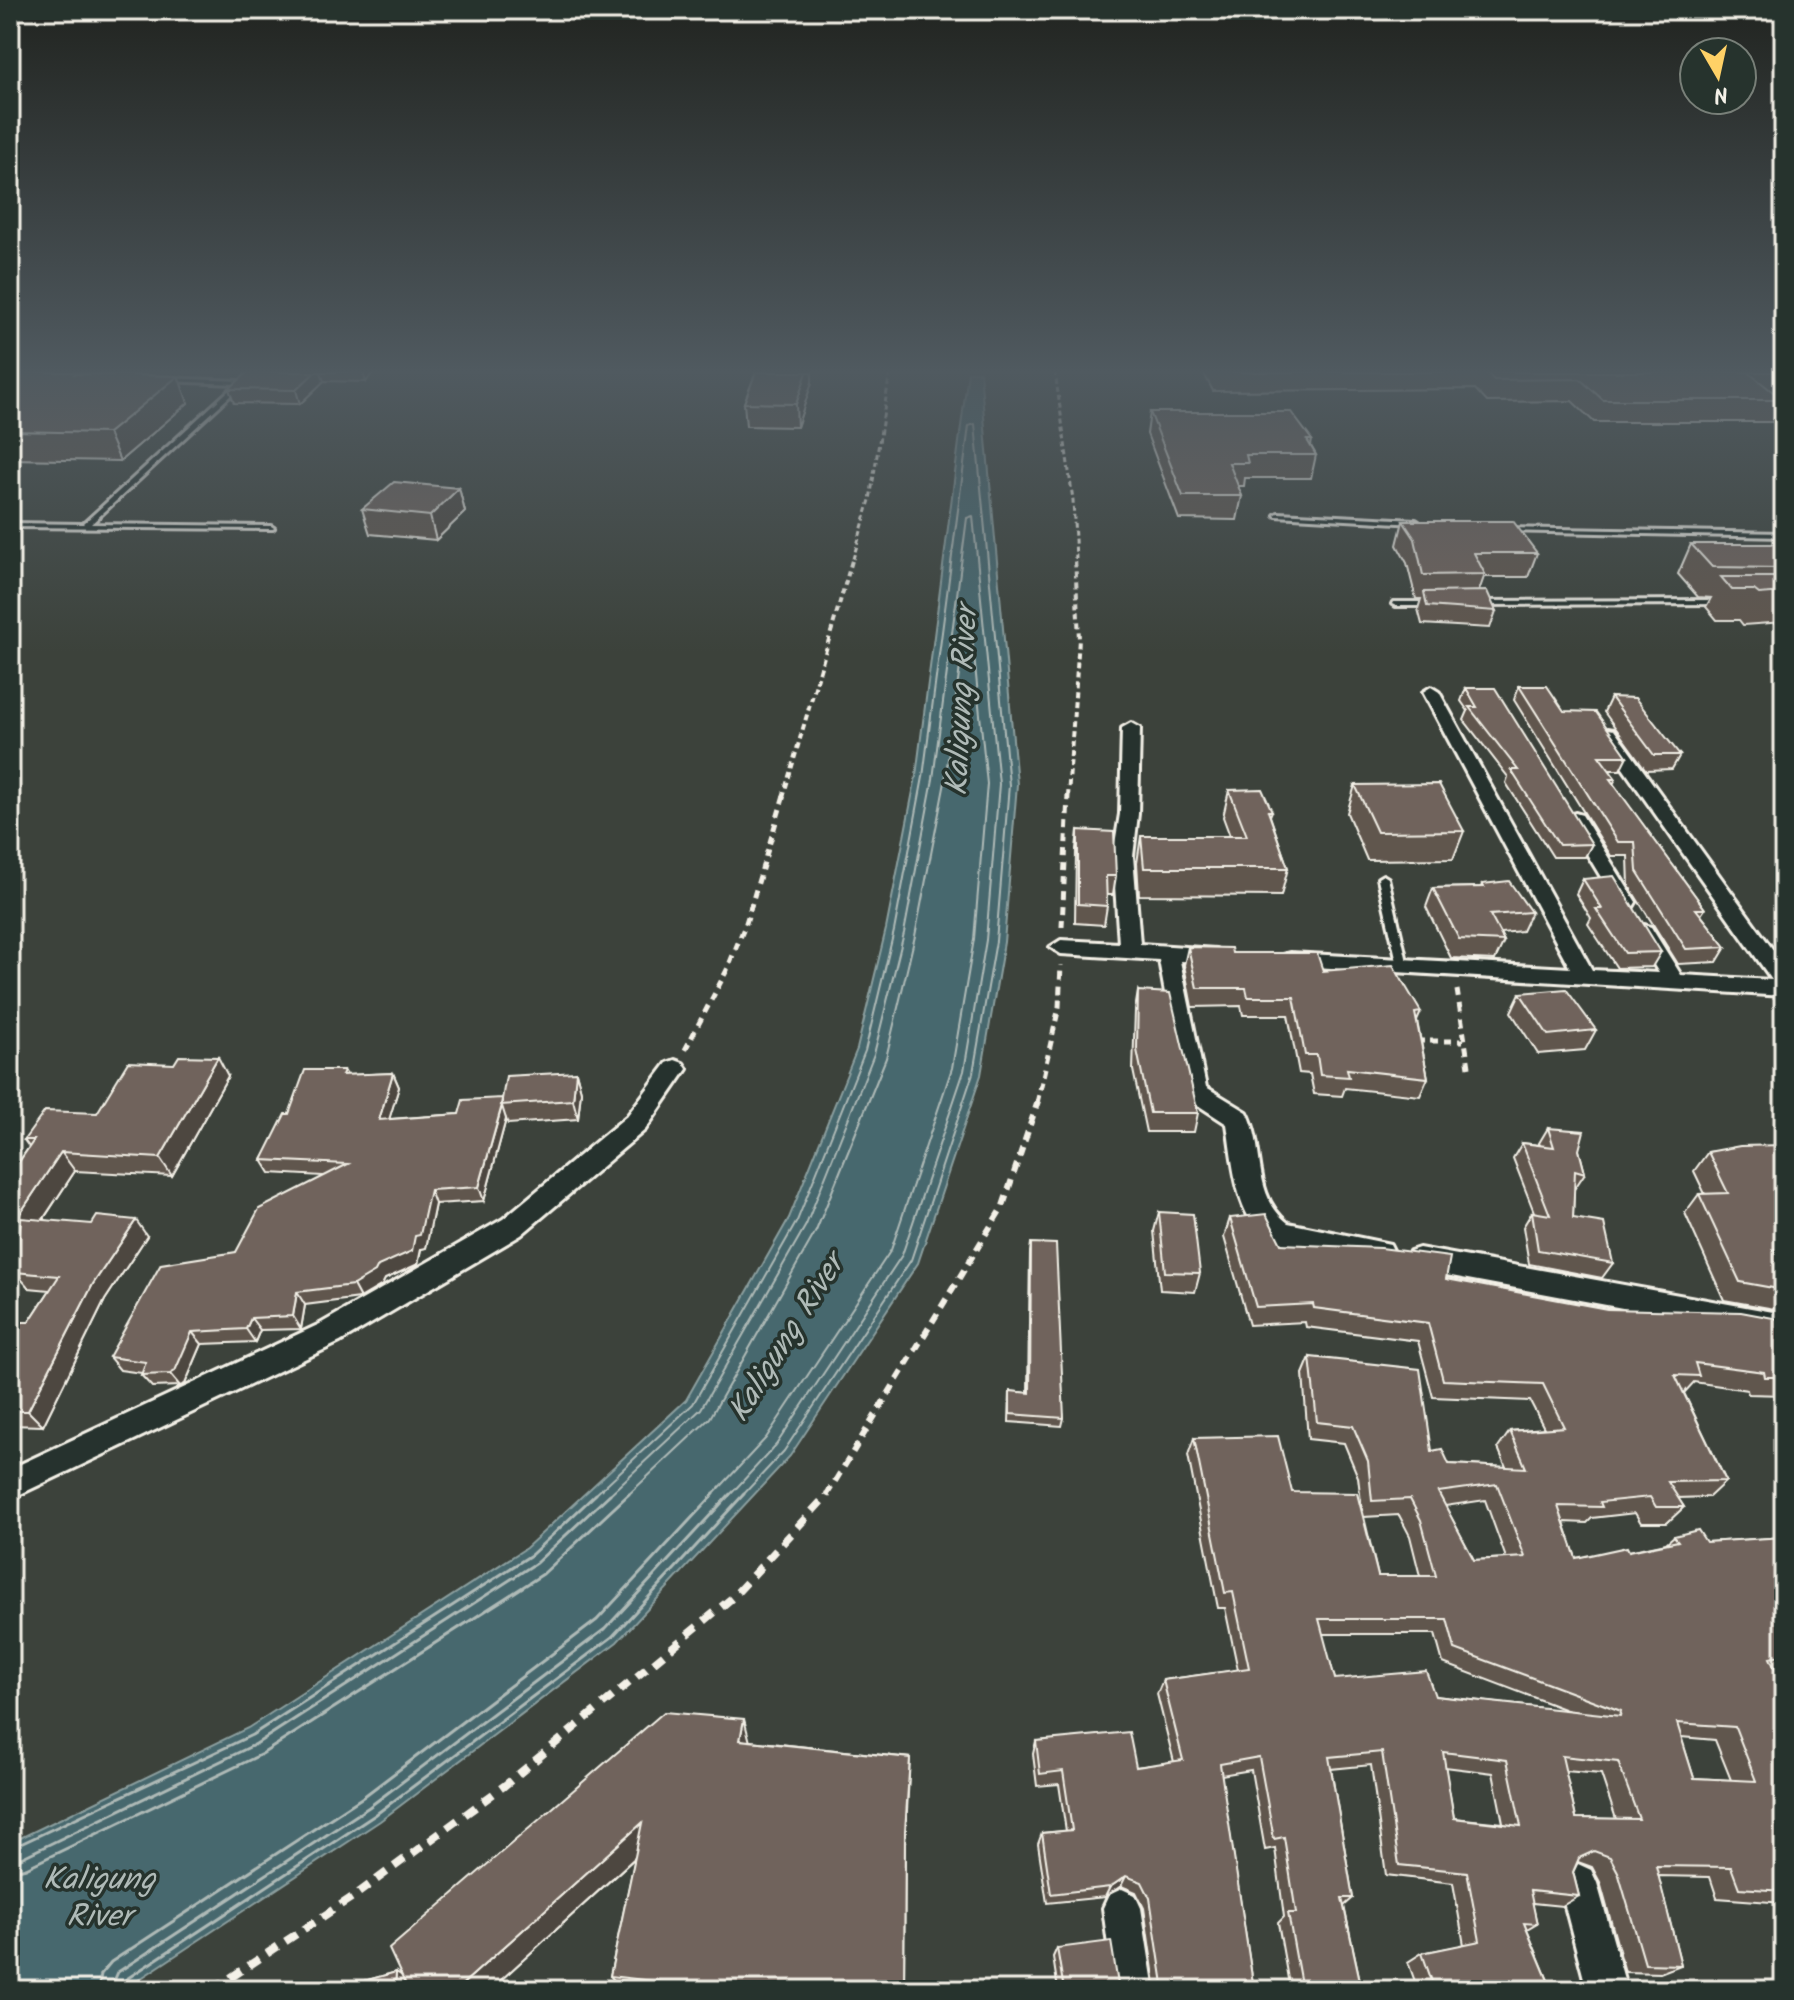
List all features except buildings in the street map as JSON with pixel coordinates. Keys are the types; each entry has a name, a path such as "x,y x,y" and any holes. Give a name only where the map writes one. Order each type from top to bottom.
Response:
{"street":[{"path":"1431,692 1585,977"},
{"path":"1595,716 1784,981"},
{"path":"1130,951 1129,902 1123,856 1129,814 1131,728"},
{"path":"1568,807 1675,982"},
{"path":"1061,947 1231,957"},
{"path":"1168,953 1195,1092 1238,1119 1258,1211 1267,1225 1296,1236 1784,1326"},
{"path":"1262,958 1784,988"},
{"path":"10,1484 330,1333 512,1227 636,1123 675,1069"},
{"path":"1578,1883 1607,1990"},
{"path":"1122,1908 1134,1990"}],"lane":[{"path":"85,526 151,465"},
{"path":"1278,515 1421,523"},
{"path":"10,525 271,528"},
{"path":"1492,529 1784,535"},
{"path":"1473,603 1737,602"},
{"path":"1396,604 1442,603"},
{"path":"1383,878 1403,966"}],"path":[{"path":"675,1069 727,970 746,923 870,500 875,465"},
{"path":"212,1990 357,1894 504,1786 732,1598 827,1495 953,1293 1003,1206 1041,1092 1059,1007 1072,703 1079,639 1073,500 1068,465"},
{"path":"1455,970 1469,1067"},
{"path":"1410,1047 1424,1039 1463,1041"}],"water":[{"name":"Kaligung River","path":"956,465 988,465 1017,784 1004,942 981,1075 918,1263 790,1456 617,1642 380,1821 123,1990 10,1990 10,1843 248,1728 526,1548 686,1400 789,1218 857,1049 886,929 916,776"}]}
